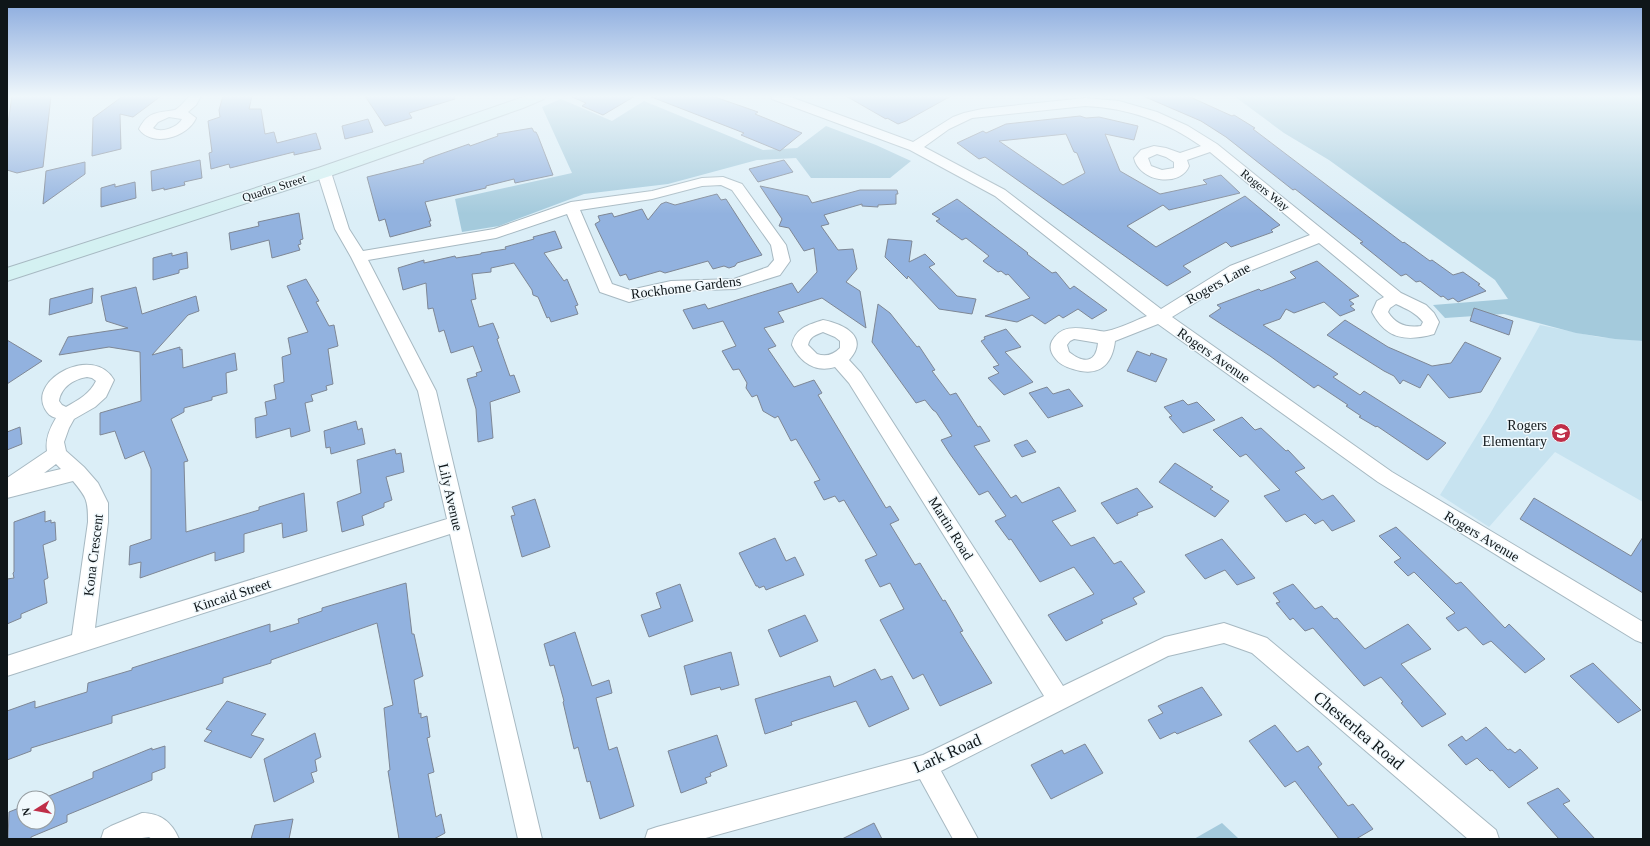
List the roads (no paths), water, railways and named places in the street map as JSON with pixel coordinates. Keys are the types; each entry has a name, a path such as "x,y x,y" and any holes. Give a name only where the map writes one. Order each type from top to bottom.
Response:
{"main road":[{"name":"Quadra Street","path":"7,275 324,172 429,135"}],"street":[{"name":"Rogers Avenue","path":"884,135 915,147 1000,193 1160,317 1385,477 1643,634"},
{"name":"Rogers Way","path":"915,147 931,135"},
{"name":"Rogers Way","path":"1197,135 1396,297"},
{"path":"1178,158 1212,147"},
{"name":"Lily Avenue","path":"324,172 342,229 427,391 530,839"},
{"name":"Rockhome Gardens","path":"358,257 496,233 571,207 652,195 702,182 722,181 737,187 778,245 782,261 774,271 735,284 671,286 630,296 606,288 571,207"},
{"name":"Rogers Lane","path":"1107,338 1160,317 1236,270 1322,236"},
{"name":"Martin Road","path":"838,359 856,378 1059,700"},
{"path":"7,489 57,454 55,442 60,427 68,414"},
{"name":"Kona Crescent","path":"57,454 77,472 90,488 98,503 98,522 82,643"},
{"path":"7,489 77,472"},
{"name":"Kincaid Street","path":"7,666 457,524"},
{"name":"Lark Road","path":"657,839 926,766 1165,647 1224,634"},
{"name":"Chesterlea Road","path":"1224,634 1259,645 1487,839"},
{"path":"926,766 966,839"},
{"path":"113,839 122,832 138,825 152,825 163,831 167,839"}],"place":[{"name":"Rogers Elementary","path":"1561,433"}]}
